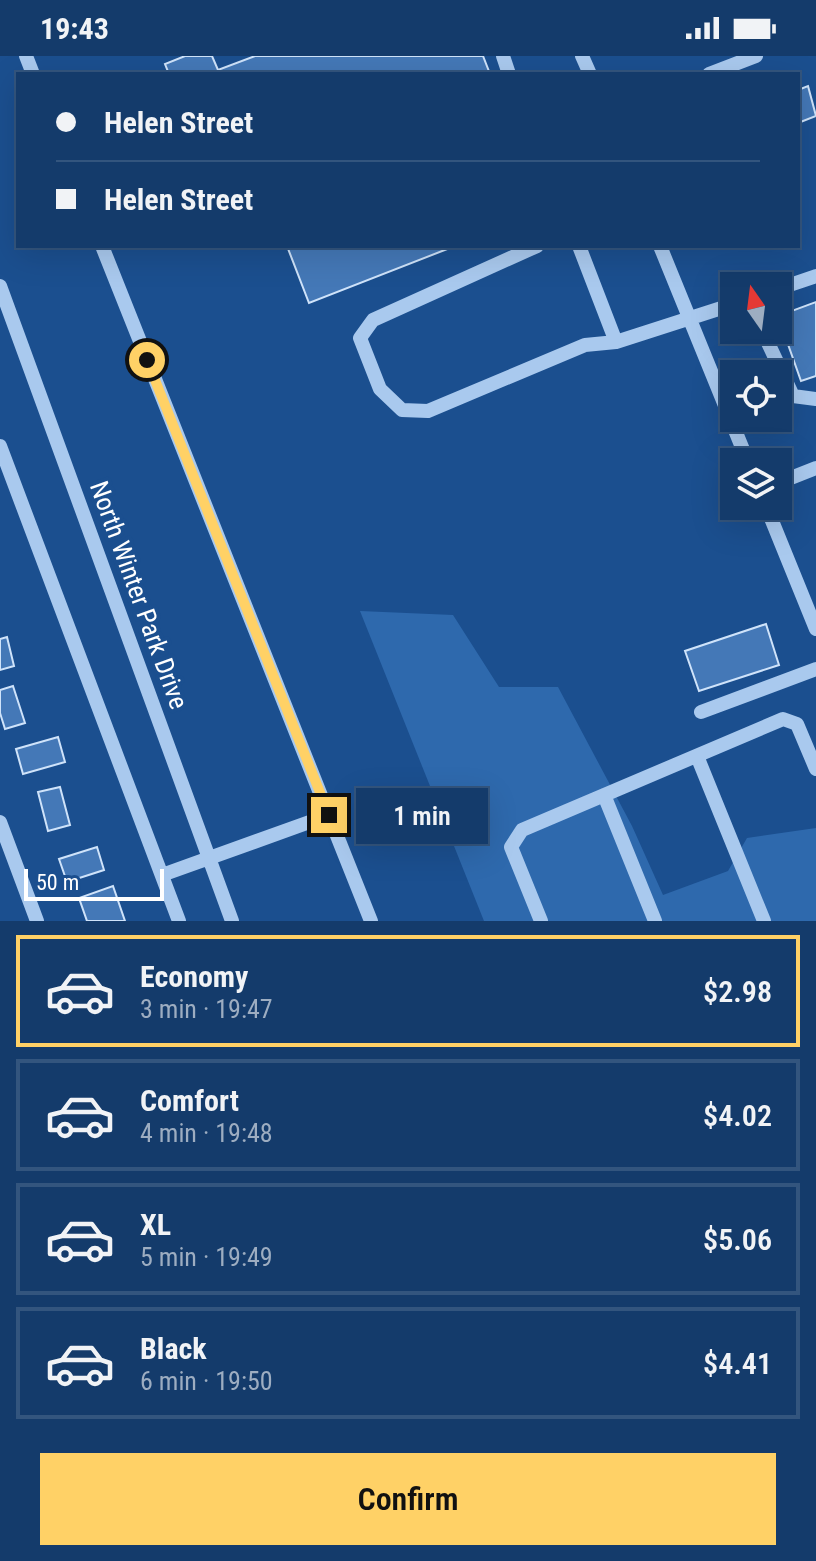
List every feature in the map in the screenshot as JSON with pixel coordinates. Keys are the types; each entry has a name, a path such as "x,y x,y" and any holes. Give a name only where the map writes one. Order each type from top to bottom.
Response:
{"street":[{"path":"714,72 756,56"},
{"path":"103,248 371,921"},
{"path":"533,248 373,320 360,338 380,389 402,410 428,411 585,345 616,342 720,309"},
{"path":"580,248 616,342"},
{"path":"661,248 742,448"},
{"path":"792,284 816,276"},
{"name":"North Winter Park Drive","path":"0,286 232,921"},
{"path":"769,344 793,396 816,399"},
{"path":"0,446 179,921"},
{"path":"792,477 816,468"},
{"path":"772,520 816,629"},
{"path":"701,712 816,669"},
{"path":"541,921 511,847 522,830 783,719 797,724 816,769"},
{"path":"697,756 764,921"},
{"path":"604,795 655,921"},
{"path":"162,875 329,815"},
{"path":"0,822 37,921"}],"shaded area":[{"path":"360,611 453,615 499,687 558,687 632,826 663,895 728,871 747,838 816,828 816,921 484,921"}],"building":[{"path":"185,56 212,56 218,70 255,56 483,56 489,72 168,72 165,64"},
{"path":"808,86 816,116 800,122 800,89"},
{"path":"288,248 450,248 309,303"},
{"path":"816,302 816,376 801,381 788,344 792,344 792,311"},
{"path":"766,624 779,665 699,691 685,651"},
{"path":"7,637 14,666 0,670 0,639"},
{"path":"13,686 25,723 5,729 0,713 0,690"},
{"path":"58,737 65,762 23,774 16,749"},
{"path":"60,787 70,825 48,831 38,792"},
{"path":"97,847 104,870 67,882 59,859"},
{"path":"113,886 125,921 87,921 79,898"}],"route":[{"path":"147,360 329,815"}]}
